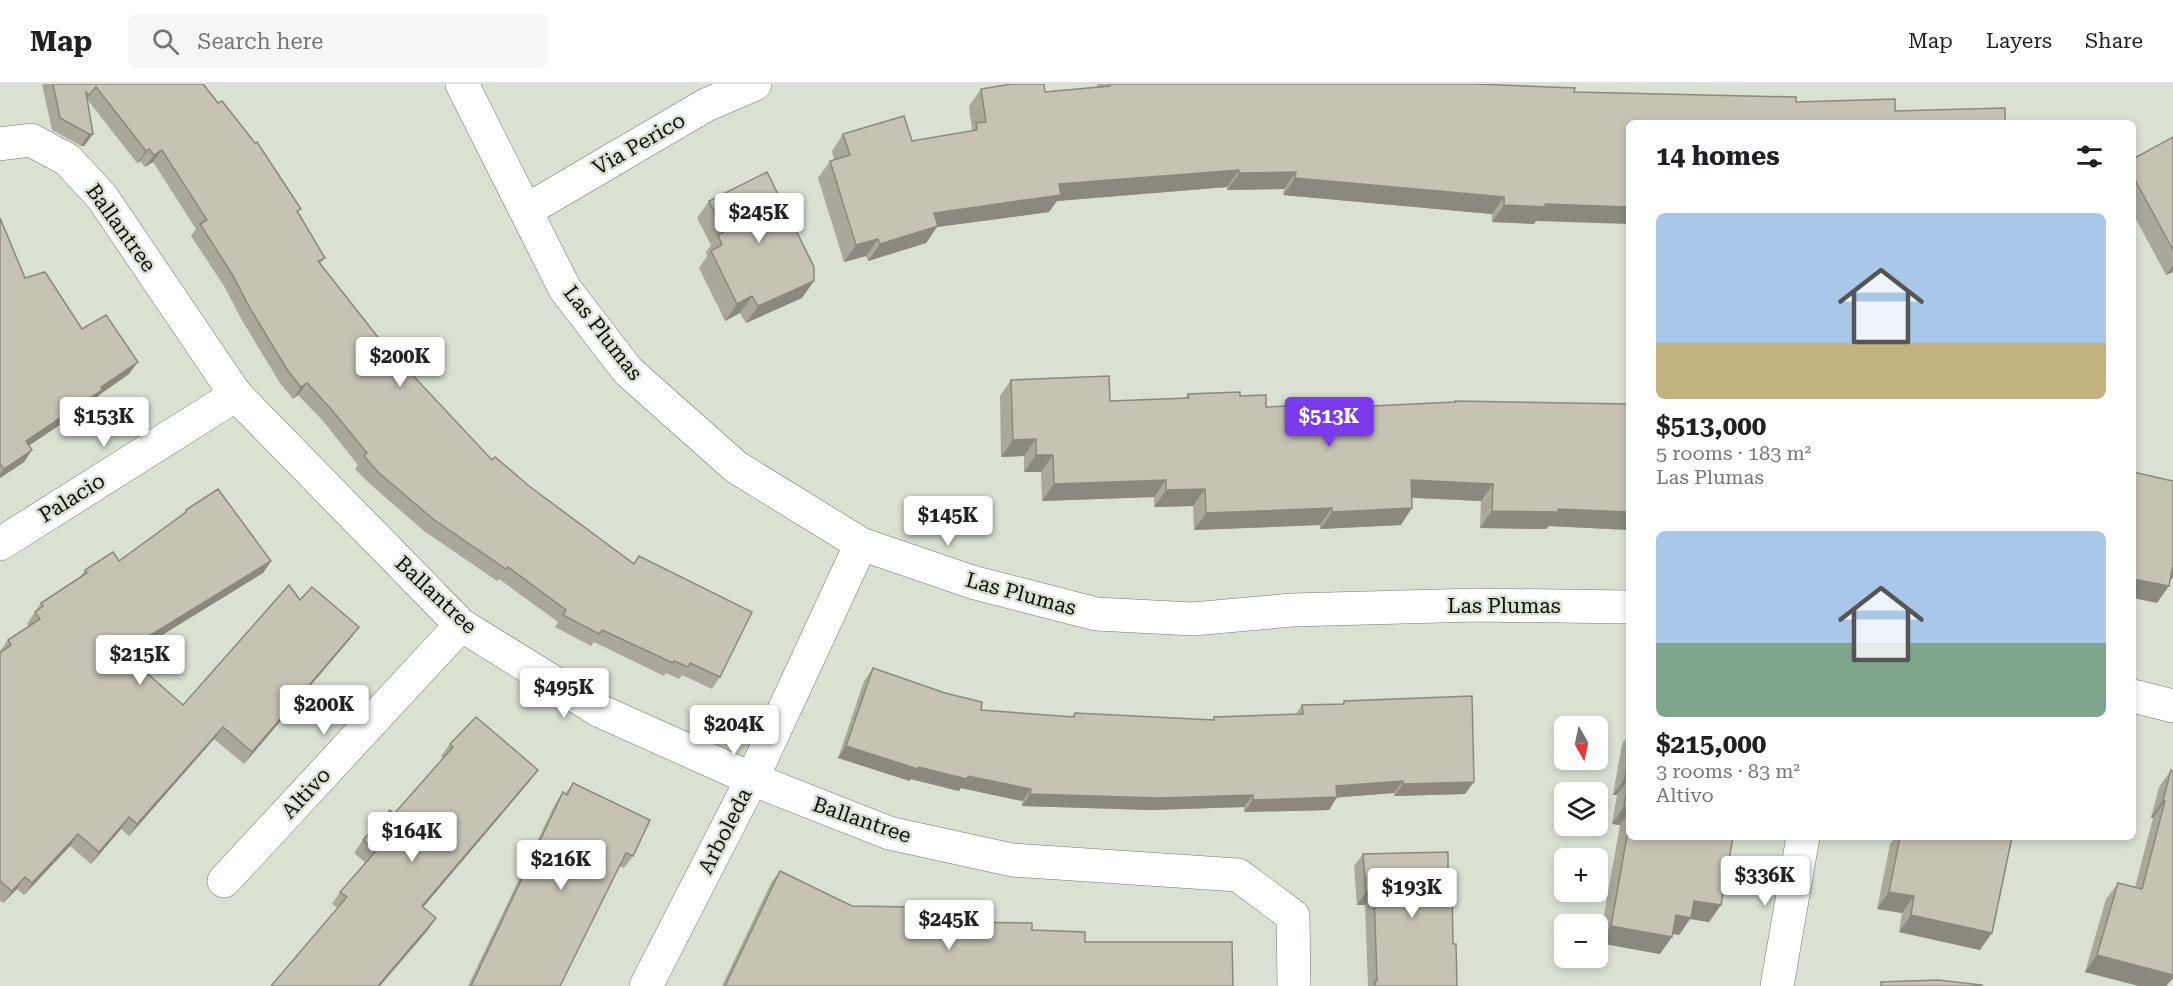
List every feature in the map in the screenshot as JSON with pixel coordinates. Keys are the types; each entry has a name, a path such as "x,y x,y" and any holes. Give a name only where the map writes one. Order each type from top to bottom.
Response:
{"street":[{"name":"Las Plumas","path":"462,84 565,289 628,370 736,468 861,544 972,582 1096,614 1193,619 1292,610 1478,605 1626,607"},
{"name":"Via Perico","path":"526,210 706,105 756,84"},
{"name":"Ballantree","path":"0,144 31,140 68,160 102,197 236,394 461,625 600,711 752,779 889,833 1012,860 1238,875 1293,916 1293,986"},
{"name":"Palacio","path":"0,544 236,394"},
{"name":"Arboleda","path":"646,986 752,779 861,544"},
{"name":"Altivo","path":"224,881 461,625"},
{"path":"2136,697 2173,706"},
{"path":"1777,986 1802,840"}],"building":[{"path":"53,84 203,84 218,103 222,101 255,143 257,142 301,209 297,211 325,258 318,261 403,369 405,367 492,460 495,457 529,486 634,564 639,556 752,612 720,677 690,663 688,667 674,661 673,663 602,630 599,634 563,615 566,610 508,567 506,569 433,519 378,472 364,456 367,453 331,409 307,383 301,387 288,371 200,224 207,220 162,150 154,155 149,149 146,151 96,87 89,95 86,92 93,134 60,118"},
{"path":"1011,84 1044,84 1045,92 1110,86 1110,84 1474,84 1575,88 1574,92 1796,97 1796,102 1895,99 1895,111 2005,108 2005,120 1626,120 1626,207 1504,205 1504,197 1295,178 1296,172 1239,173 1239,170 1059,184 1061,195 934,213 938,226 880,244 878,239 856,245 830,161 850,155 843,134 904,116 912,141 977,130 976,123 986,122 981,89"},
{"path":"2173,137 2173,250 2136,182 2136,157"},
{"path":"767,172 814,267 814,281 758,306 752,296 737,304 711,251 722,245 718,235 724,232 709,201"},
{"path":"0,218 25,278 45,272 82,329 106,315 138,362 101,387 102,390 26,441 32,450 4,469 0,464"},
{"path":"1109,376 1110,401 1189,398 1188,394 1240,392 1240,396 1266,395 1266,407 1350,403 1351,407 1455,401 1626,404 1626,512 1558,509 1558,512 1492,511 1493,484 1411,480 1412,508 1332,512 1332,508 1206,513 1205,489 1166,490 1166,480 1054,484 1053,455 1036,455 1036,439 1013,440 1011,380"},
{"path":"2136,473 2173,481 2173,565 2169,586 2136,580"},
{"path":"218,489 271,561 123,652 183,705 289,585 300,600 312,587 359,627 252,752 223,727 137,824 129,817 99,852 78,834 32,883 25,877 12,891 0,881 0,653 11,645 8,640 40,619 35,612 43,606 41,603 87,573 85,570 113,552 119,561 186,510"},
{"path":"873,668 945,693 982,702 981,710 1074,717 1075,713 1214,720 1214,717 1303,714 1302,705 1344,704 1344,701 1472,696 1474,782 1403,784 1403,781 1336,786 1337,797 1253,800 1253,795 1159,798 1030,794 1031,789 968,776 967,779 919,767 918,769 846,746"},
{"path":"476,717 538,770 422,906 436,918 378,986 271,986 347,897 340,892 376,851 363,840 390,810 394,814 453,747 450,744"},
{"path":"2171,770 2173,771 2173,975 2097,955 2118,883 2142,889"},
{"path":"573,783 650,820 633,856 626,853 560,986 471,986 563,792 567,795"},
{"path":"1626,840 1732,840 1721,905 1694,901 1691,918 1676,915 1672,937 1611,926"},
{"path":"1899,840 2011,840 1992,933 1911,915 1914,896 1889,892"},
{"path":"1448,852 1448,890 1452,889 1453,944 1456,944 1457,986 1375,986 1375,981 1377,981 1374,893 1366,892 1363,854"},
{"path":"780,871 852,906 911,907 911,917 947,918 947,922 1032,923 1032,930 1085,932 1085,942 1232,942 1233,986 725,986"},
{"path":"1938,980 1982,985 1881,986 1881,982"}]}
